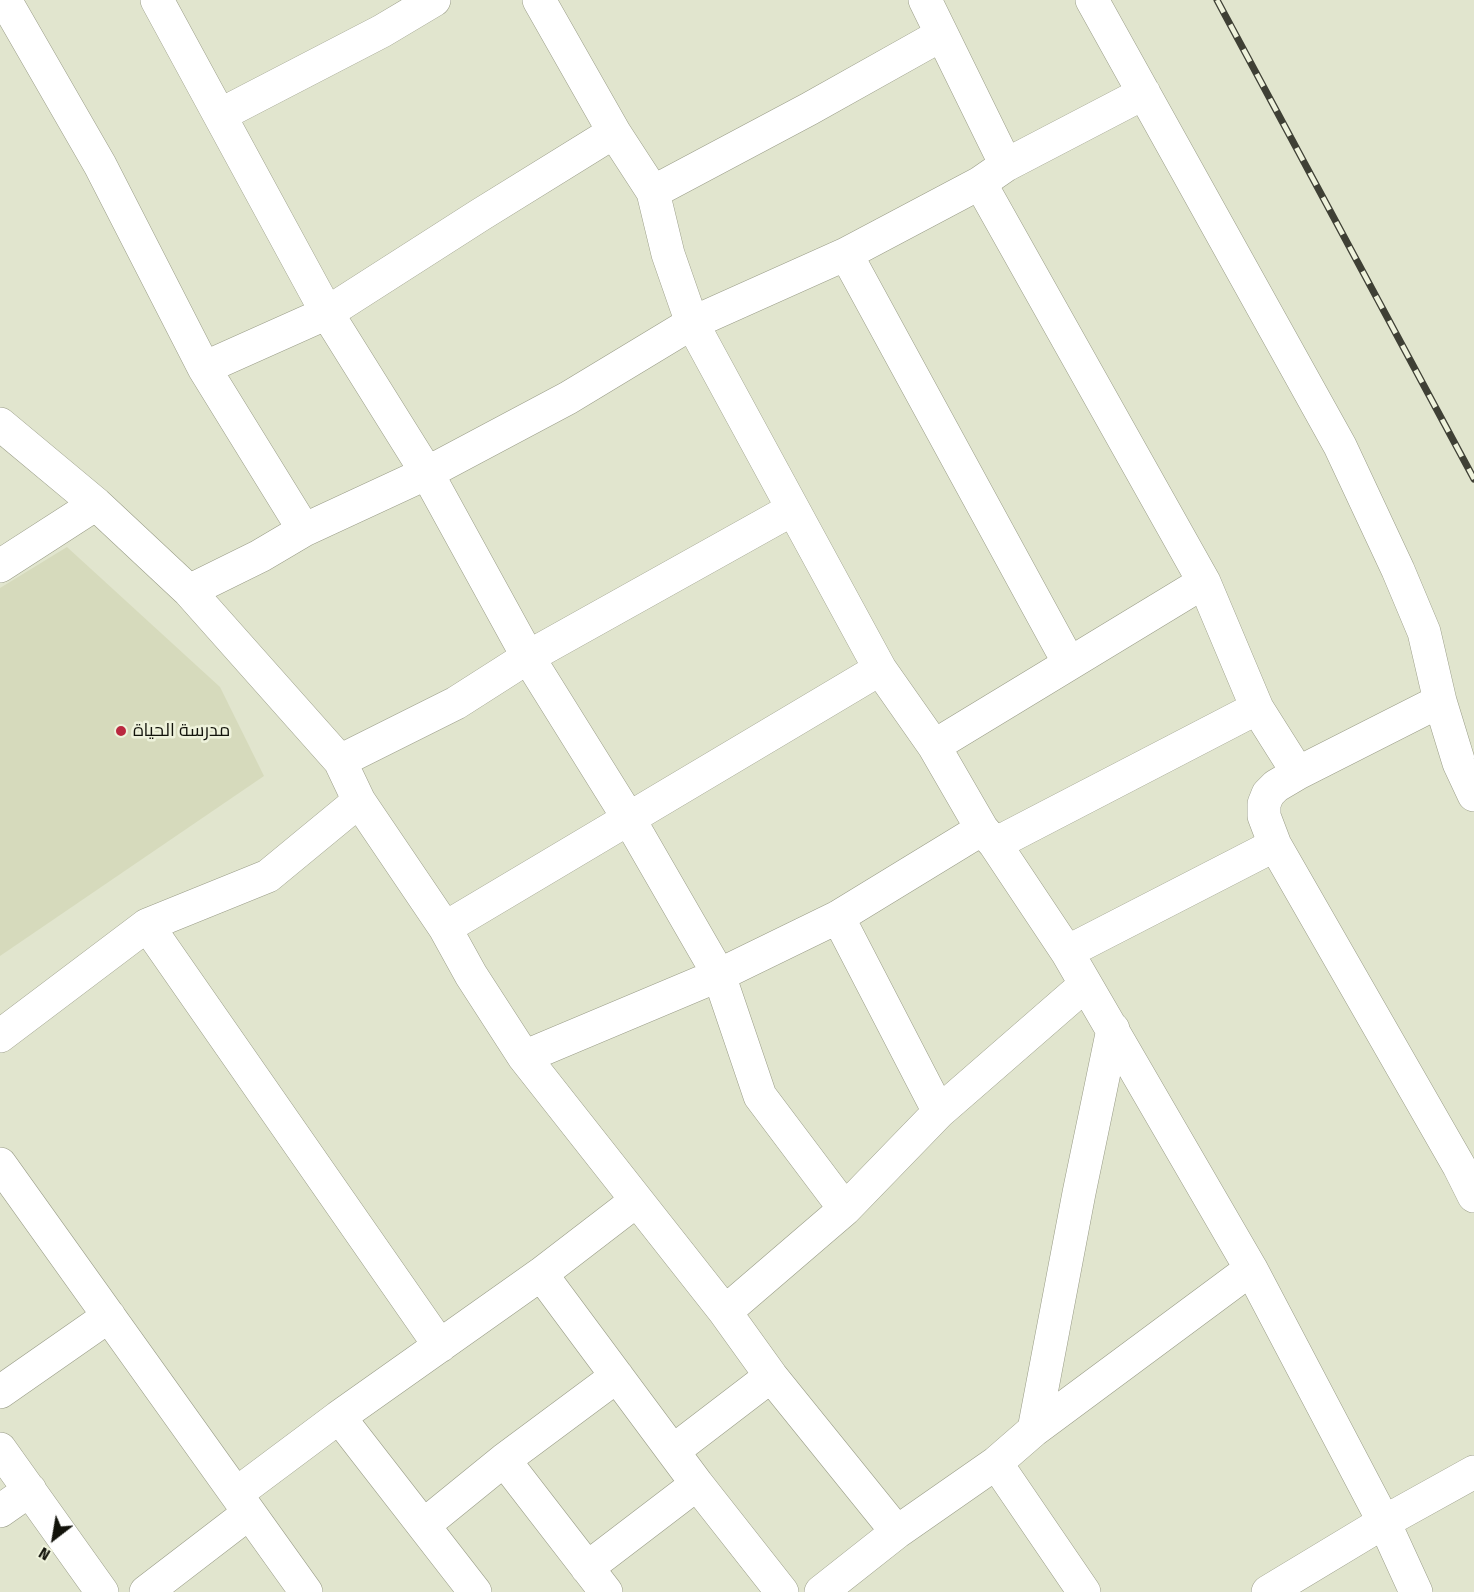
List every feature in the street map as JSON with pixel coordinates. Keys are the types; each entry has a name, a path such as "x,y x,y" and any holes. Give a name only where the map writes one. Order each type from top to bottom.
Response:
{"street":[{"path":"5,0 100,165 204,368 304,530"},
{"path":"157,0 327,313 427,473 528,657 629,819 719,975 760,1096 845,1209"},
{"path":"220,115 382,31 434,0"},
{"path":"539,0 614,132 653,192 668,254 692,323 880,669 934,746 988,836 1067,952 1113,1029 1251,1269 1384,1522 1416,1592"},
{"path":"925,0 941,35 993,174 1203,582 1257,708 1298,772"},
{"path":"1092,0 1340,446 1398,570 1424,632 1440,701 1459,764 1474,795"},
{"path":"653,192 941,35"},
{"path":"189,591 260,556 304,530 427,473 568,398 692,323 846,254 1144,93"},
{"path":"204,368 327,313 614,132"},
{"path":"846,254 1069,663"},
{"path":"0,424 96,504 189,591 340,760 359,801 445,928 471,975 524,1058 725,1312 771,1376 897,1532"},
{"path":"0,566 96,504"},
{"path":"340,760 456,703 528,657 793,509"},
{"path":"934,746 1203,582"},
{"path":"445,928 880,669"},
{"path":"1440,701 1298,772 1276,786 1268,794 1264,804 1264,816 1275,845 1466,1162 1474,1197"},
{"path":"524,1058 719,975 838,917 988,836 1257,708"},
{"path":"0,1035 147,925 268,876 359,801"},
{"path":"1067,952 1275,845"},
{"path":"838,917 939,1112"},
{"path":"147,925 440,1346"},
{"path":"725,1312 845,1209 939,1112 1085,985"},
{"path":"1034,1430 1078,1193 1113,1029"},
{"path":"5,1182 109,1316 306,1592"},
{"path":"146,1592 339,1417 541,1275 636,1201"},
{"path":"826,1591 897,1532 996,1463 1034,1430 1251,1269"},
{"path":"541,1275 697,1484 782,1592"},
{"path":"0,1392 109,1316"},
{"path":"424,1525 504,1460 617,1376"},
{"path":"673,1451 771,1376"},
{"path":"339,1417 475,1592"},
{"path":"0,1449 102,1592"},
{"path":"504,1460 597,1580 697,1484"},
{"path":"996,1463 1084,1592"},
{"path":"1268,1592 1384,1522 1474,1472"},
{"path":"0,1511 30,1490"}],"shaded area":[{"name":"مدرسة الحياة","path":"67,547 220,687 264,776 0,956 0,588"}],"railway":[{"path":"1217,0 1474,479"}],"place":[{"name":"مدرسة الحياة","path":"121,731"}]}
